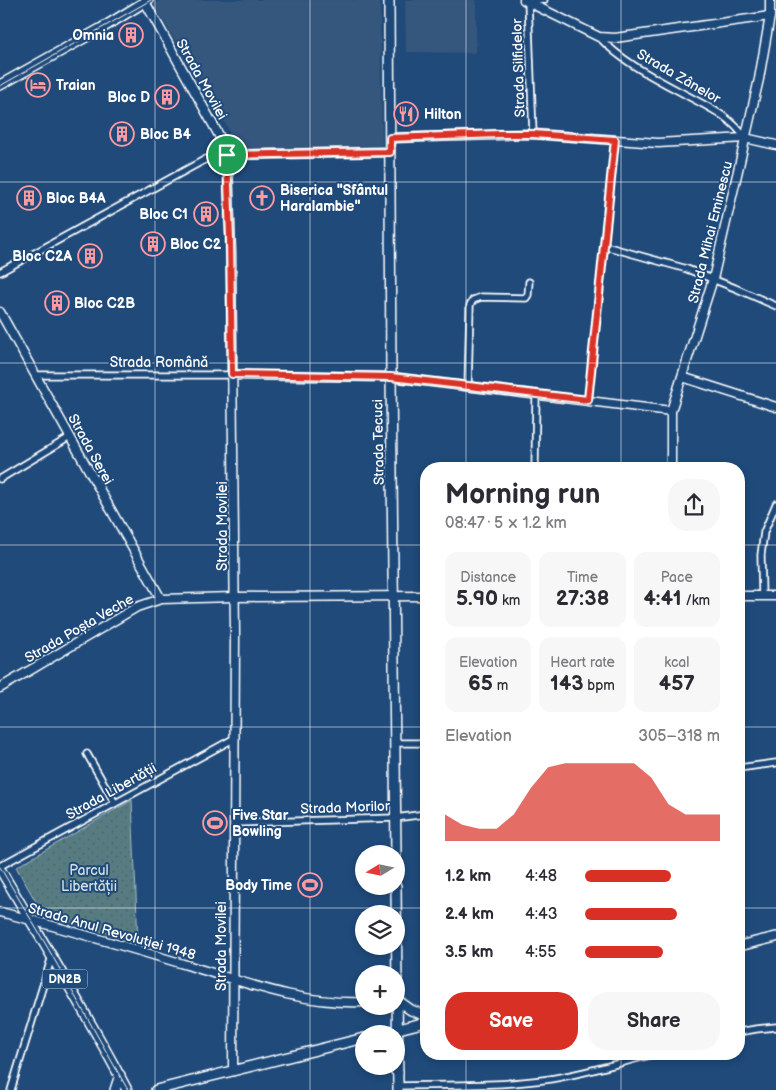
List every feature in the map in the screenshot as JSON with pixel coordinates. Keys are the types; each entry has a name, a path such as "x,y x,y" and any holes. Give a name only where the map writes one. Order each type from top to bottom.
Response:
{"main road":[{"name":"Strada Tecuci","path":"389,0 396,845"},
{"path":"0,86 146,1"},
{"name":"DN2B","path":"0,868 127,1090"},
{"path":"396,895 397,965"},
{"path":"745,945 776,937"},
{"path":"405,1006 420,1014"},
{"path":"405,1027 420,1023"},
{"path":"159,1090 355,1040"},
{"path":"395,1075 398,1088"},
{"path":"115,1090 120,1076"}],"street":[{"path":"526,1 544,0"},
{"name":"Strada Movilei","path":"146,1 221,139 227,155 232,374 235,738 233,1071"},
{"path":"526,1 599,37 615,38 770,16"},
{"name":"Strada Silfidelor","path":"526,1 533,134"},
{"name":"Strada Mihai Eminescu","path":"671,462 671,411 713,279 759,79 772,4"},
{"name":"Strada Zânelor","path":"599,37 609,48 650,76 715,110 730,120 746,138"},
{"path":"390,138 533,134 658,143 746,138 776,145"},
{"path":"588,400 615,140"},
{"path":"0,272 206,159 227,155 390,152"},
{"path":"605,246 687,269 776,306"},
{"path":"468,386 470,305 474,300 481,297 526,298 529,282"},
{"name":"Strada Serei","path":"0,312 161,599"},
{"name":"Strada Română","path":"35,375 232,374 391,377 671,411"},
{"path":"682,377 776,407"},
{"path":"535,462 536,394"},
{"path":"0,479 70,437"},
{"path":"762,596 761,555 764,532 776,504"},
{"name":"Strada Poșta Veche","path":"0,688 137,607 161,599 420,596"},
{"path":"745,596 776,596"},
{"name":"Strada Libertății","path":"0,868 235,738"},
{"path":"394,743 420,743"},
{"path":"87,754 116,803"},
{"path":"745,767 776,763"},
{"name":"Strada Morilor","path":"234,823 395,818 420,815"},
{"name":"Strada Anul Revoluției 1948","path":"0,912 290,994 317,1000 355,1002"},
{"path":"11,1090 52,956"},
{"path":"745,1031 776,1027"},
{"path":"398,1088 503,1084 543,1080 630,1060"}],"shaded area":[{"path":"161,0 380,0 382,147 232,150 228,128 153,4"},
{"path":"405,0 476,0 476,53 406,52"}],"green space":[{"name":"Parcul Libertății","path":"132,800 138,942 43,914 16,867"}],"tram line":[{"path":"0,86 151,0"},
{"path":"0,867 128,1090"}],"place":[{"name":"Omnia","path":"131,35"},
{"name":"Traian","path":"38,85"},
{"name":"Bloc D","path":"167,97"},
{"name":"Hilton","path":"406,114"},
{"name":"Bloc B4","path":"122,134"},
{"name":"Bloc B4A","path":"29,198"},
{"name":"Biserica \"Sfântul Haralambie\"","path":"262,198"},
{"name":"Bloc C1","path":"206,214"},
{"name":"Bloc C2","path":"153,244"},
{"name":"Bloc C2A","path":"90,256"},
{"name":"Bloc C2B","path":"57,303"},
{"name":"Five Star Bowling","path":"215,823"},
{"name":"Body Time","path":"310,885"}],"route":[{"path":"533,134 615,140 588,400 391,377 232,374 227,155 390,152 390,138 533,134"}]}
